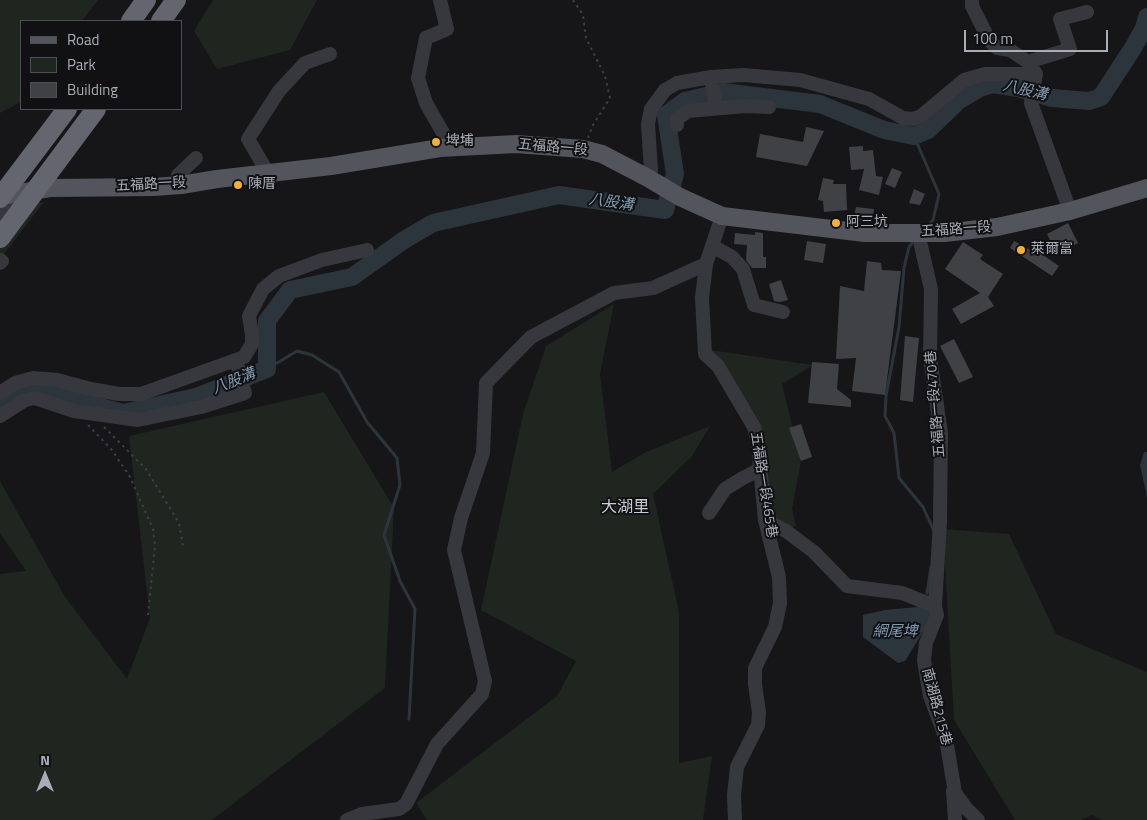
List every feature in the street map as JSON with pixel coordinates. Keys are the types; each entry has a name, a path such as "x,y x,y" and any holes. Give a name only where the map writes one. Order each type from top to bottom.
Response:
{"highway":[{"path":"132,20 146,0"},
{"path":"162,20 176,0"},
{"path":"6,196 66,110"},
{"path":"0,238 95,110"}],"main road":[{"name":"五福路一段","path":"6,196 50,188 177,185 331,166 450,147 516,144 583,149 602,154 680,197 722,216 865,233 944,233 997,227 1070,210 1147,188"}],"lane":[{"path":"440,0 447,29 426,38 418,78 426,103 450,147"},
{"path":"972,0 972,6 989,40 997,48 1010,50 1032,68"},
{"path":"648,178 651,170 648,124 651,109 665,90 677,83 744,75 800,80 869,99 903,118 913,119 922,116 964,80 985,74 1032,68 1070,49 1060,19 1087,12"},
{"path":"268,173 248,139 279,90 305,63 330,54"},
{"path":"1032,68 1031,103 1070,210"},
{"path":"711,78 716,108"},
{"path":"676,125 676,119 688,111 745,106 768,107"},
{"path":"177,185 178,176 196,158"},
{"path":"0,217 6,196"},
{"name":"五福路一段465巷","path":"722,216 706,264 702,298 705,354 718,366 754,427 758,444 765,520 779,577 780,603 775,627 755,668 759,713 758,725 737,767 734,795 735,820"},
{"name":"五福路一段470巷","path":"918,233 931,289 930,358 941,434 940,521 935,606"},
{"path":"712,246 732,257 743,269 754,305 783,312"},
{"path":"0,394 15,383 33,378 56,380 119,394 141,394 244,356 252,344 249,316 263,289 279,276 322,260 367,250"},
{"path":"347,820 362,814 399,809 406,804 437,744 482,694 485,682 454,550 460,518 483,453 486,383 531,337 614,293 653,288 706,264"},
{"path":"0,416 25,400 34,398 74,411 138,420 201,407 245,393 236,360"},
{"path":"709,513 726,489 761,470"},
{"path":"765,520 786,531 814,552 847,586 902,592 935,606"},
{"name":"南湖路215巷","path":"935,606 937,615 926,643 924,660 930,696 946,739 955,794 978,820"},
{"path":"952,783 955,820"}],"path":[{"path":"573,0 583,15 586,38 605,76 610,98 593,125 583,149"},
{"path":"74,411 112,450 130,477 153,529 155,546 148,615"},
{"path":"92,414 146,468 178,523 184,546"}],"green space":[{"path":"0,0 98,0 83,20 20,20 20,103 0,113"},
{"path":"213,0 317,0 290,50 217,69 194,31"},
{"path":"44,202 0,259 0,208"},
{"path":"614,304 600,374 612,472 644,453 710,426 692,456 653,494 679,612 679,763 712,756 703,820 427,820 416,803 557,696 576,661 481,610 523,414 546,346"},
{"path":"710,350 813,365 782,384 801,461 792,509 796,526 790,528 772,519 757,418"},
{"path":"324,392 394,508 385,688 212,820 0,820 0,574 26,571 0,533 0,481 65,597 127,679 150,618 129,436"},
{"path":"943,529 1009,534 1056,634 1147,672 1147,820 1101,820 1092,815 1081,820 1015,820 954,720"}],"water":[{"path":"1144,452 1147,452 1147,497 1140,465"},
{"name":"網尾埤","path":"920,600 932,610 929,622 905,661 898,663 863,637 863,615 885,610 917,607"}],"building":[{"path":"806,127 824,131 807,166 756,157 760,134 803,142"},
{"path":"863,146 863,151 873,150 876,176 883,177 879,195 859,190 864,169 851,170 849,147"},
{"path":"892,168 902,172 895,188 885,184"},
{"path":"823,178 834,180 833,184 846,184 847,210 824,212 823,201 818,200"},
{"path":"914,189 925,194 920,205 909,203"},
{"path":"856,207 874,209 872,222 853,220"},
{"path":"1068,223 1078,243 1057,254 1047,234"},
{"path":"755,232 763,233 763,257 766,257 766,268 752,268 746,260 747,245 734,244 735,233 755,235"},
{"path":"807,241 826,244 823,263 804,260"},
{"path":"1014,241 1036,253 1037,251 1059,266 1052,276 1010,248"},
{"path":"963,242 983,255 980,259 1003,274 988,297 994,306 961,324 952,309 980,293 945,269"},
{"path":"867,261 881,263 882,270 901,271 885,395 852,391 856,358 836,359 840,286 864,291"},
{"path":"781,280 788,300 774,301 769,284"},
{"path":"905,336 919,338 913,402 900,400"},
{"path":"954,339 973,377 959,383 940,346"},
{"path":"812,362 839,364 837,389 851,400 851,407 808,403"},
{"path":"801,424 812,457 801,461 789,428"}],"waterway":[{"name":"八股溝","path":"0,407 33,389 123,413 196,397 267,369 267,321 290,290 352,277 404,240 433,223 559,195 665,210 675,174 666,115 685,101 723,92 820,104 884,130 914,136 928,130 958,101 980,88 993,84 1018,88 1052,98 1089,101 1101,97 1133,48 1144,28 1147,17"},
{"path":"914,136 939,194 933,220 928,226"},
{"path":"912,243 909,247 904,268 899,327 886,396 885,416 894,433 899,478 923,507 934,531"},
{"path":"267,369 297,351 312,355 339,372 367,422 397,458 400,485 384,535 400,581 415,609 409,719"},
{"path":"927,593 931,567"}],"place":[{"name":"埤埔","path":"436,142"},
{"name":"陳厝","path":"238,185"},
{"name":"阿三坑","path":"836,223"},
{"name":"萊爾富","path":"1021,250"}],"district":[{"name":"大湖里","path":"625,508"}]}
